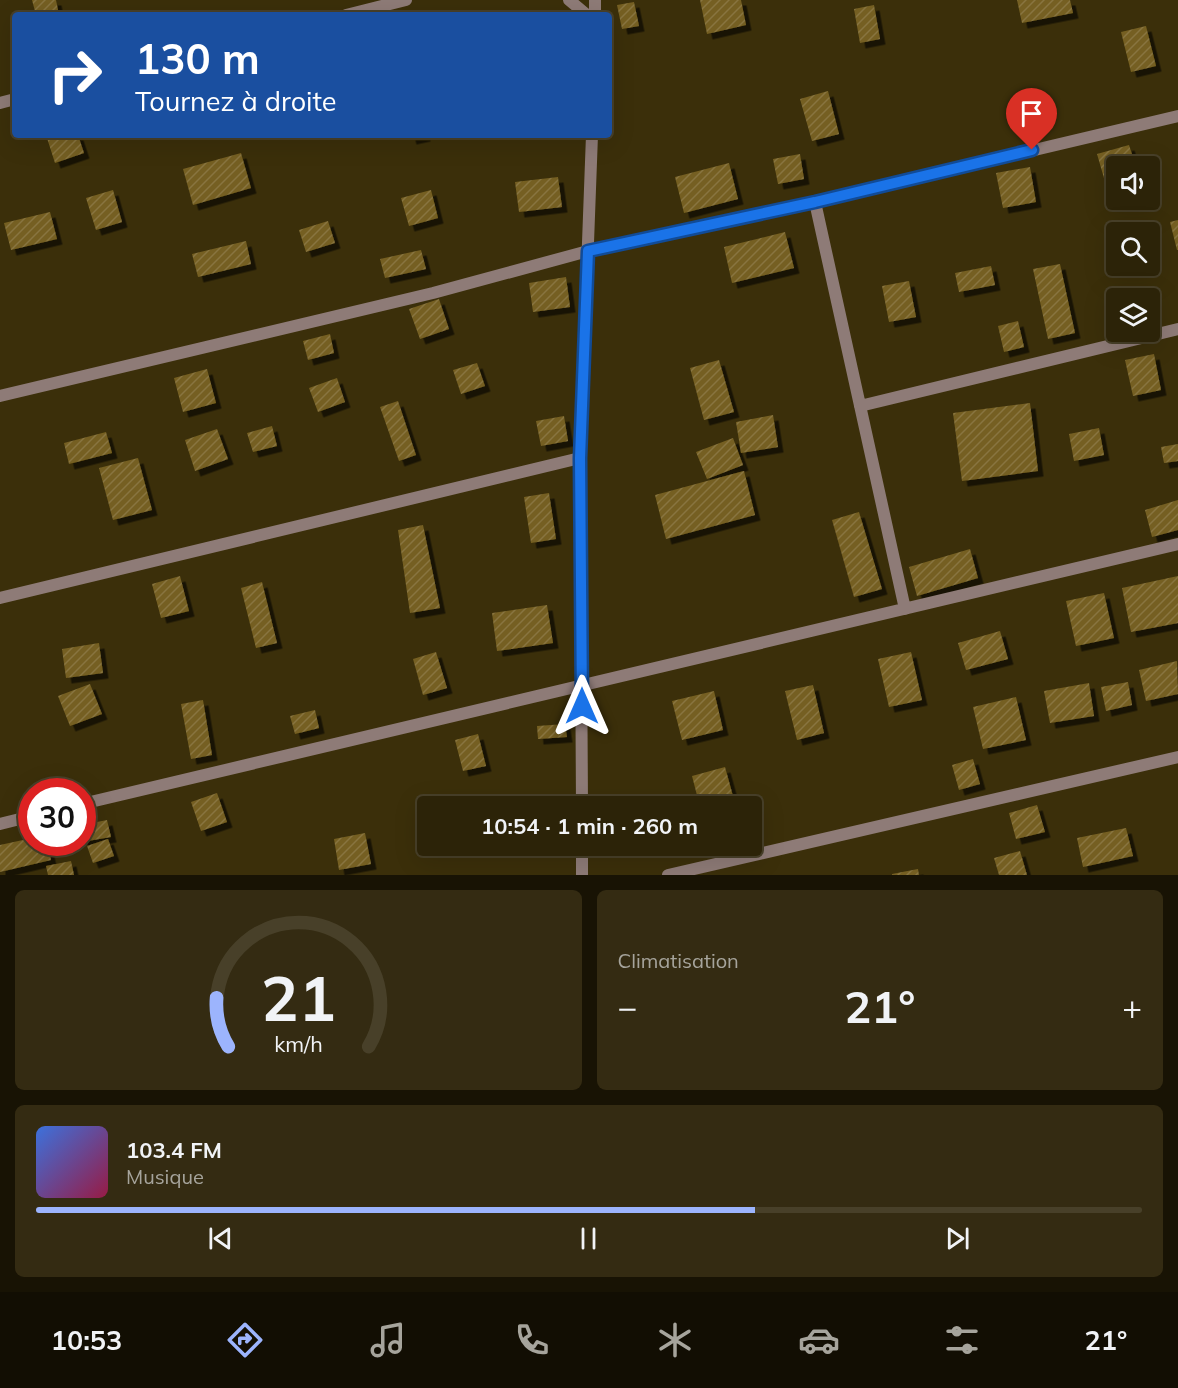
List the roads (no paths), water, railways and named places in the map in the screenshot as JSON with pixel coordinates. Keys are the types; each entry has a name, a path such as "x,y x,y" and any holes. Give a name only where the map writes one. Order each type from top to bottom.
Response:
{"street":[{"path":"358,12 406,0"},
{"path":"569,0 583,12"},
{"path":"0,396 433,293 588,251 815,202 1178,116"},
{"path":"582,796 580,458 592,138"},
{"path":"815,202 906,609"},
{"path":"860,406 1178,329"},
{"path":"0,598 580,458"},
{"path":"96,801 1178,544"},
{"path":"668,875 1178,757"},
{"path":"0,824 18,820"},
{"path":"582,856 582,875"}]}
